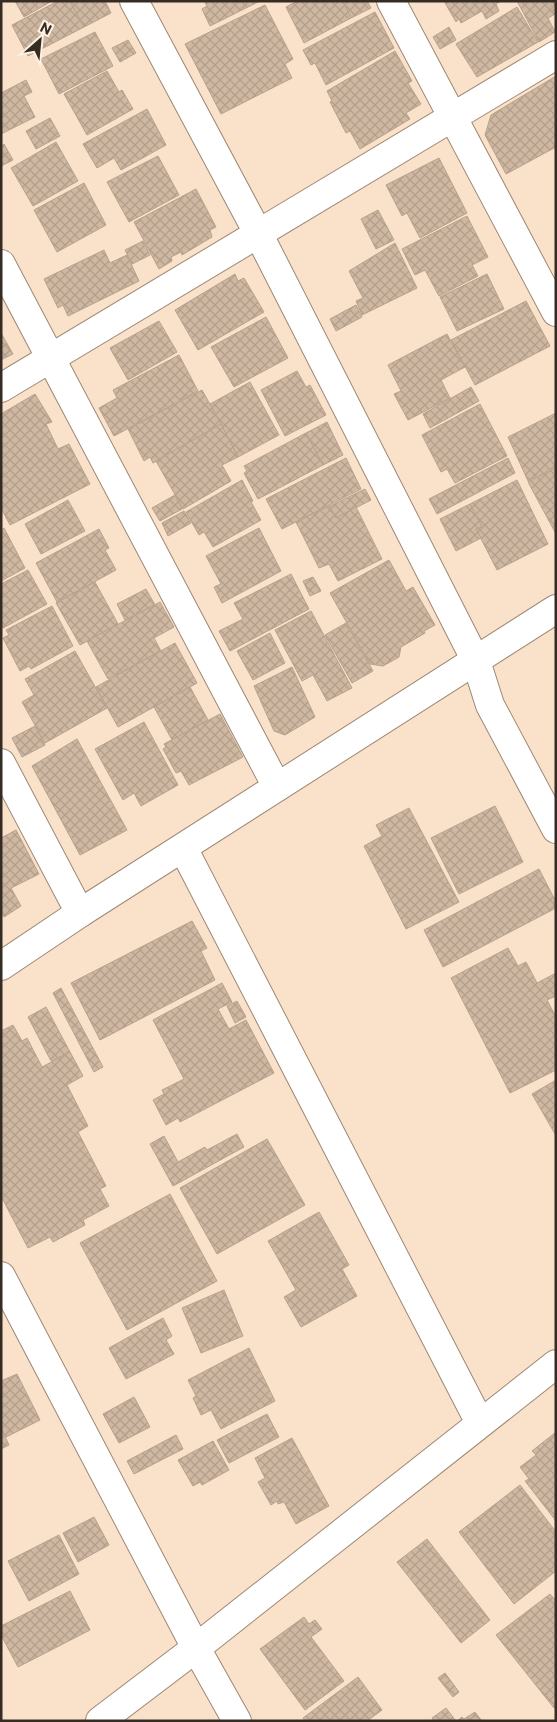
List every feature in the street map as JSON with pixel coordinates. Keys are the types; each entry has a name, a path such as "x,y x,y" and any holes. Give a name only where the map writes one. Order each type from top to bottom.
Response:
{"street":[{"path":"134,1 259,235 476,661 490,705 556,829"},
{"path":"391,1 556,312"},
{"path":"1,388 259,235 556,55"},
{"path":"1,264 52,357 278,787"},
{"path":"1,966 80,913 556,609"},
{"path":"1,763 80,913"},
{"path":"183,848 480,1423"},
{"path":"1,1276 196,1648 237,1721"},
{"path":"100,1721 196,1648 556,1364"}],"building":[{"path":"15,1 52,1 24,17"},
{"path":"58,1 70,1 84,27 28,56 12,25"},
{"path":"70,1 105,1 111,13 84,27"},
{"path":"204,1 260,1 210,26 202,9 207,6"},
{"path":"297,1 343,1 351,18 304,43 286,7"},
{"path":"343,1 367,1 371,8 351,18"},
{"path":"444,1 501,1 496,4 499,11 486,19 482,11 461,23 459,19 456,22"},
{"path":"517,1 547,1 555,14 548,18 555,32 539,42"},
{"path":"549,1 556,1 556,10 554,11"},
{"path":"265,5 293,59 285,64 292,78 221,114 185,44"},
{"path":"517,7 538,42 477,77 456,44"},
{"path":"375,12 394,48 326,85 315,63 311,65 303,50"},
{"path":"449,27 456,40 440,49 433,37"},
{"path":"95,32 113,66 59,94 41,59"},
{"path":"128,40 136,53 120,62 112,48"},
{"path":"395,51 412,81 408,83 421,104 406,113 410,119 360,149 350,131 346,133 330,102 332,101 327,91"},
{"path":"107,71 119,92 122,90 133,109 87,135 64,94"},
{"path":"556,76 556,147 506,174 485,135 491,115"},
{"path":"26,80 32,92 24,96 35,117 1,134 1,93"},
{"path":"147,109 166,145 121,170 114,158 97,168 83,144"},
{"path":"50,118 60,136 36,149 26,131"},
{"path":"56,142 78,181 33,206 11,168"},
{"path":"4,144 13,160 1,166 1,146"},
{"path":"158,156 179,195 129,222 107,182"},
{"path":"439,158 467,213 420,238 407,213 402,216 386,185"},
{"path":"84,183 106,225 57,252 34,210"},
{"path":"196,189 216,227 210,230 212,237 182,255 181,252 171,257 172,261 159,269 134,222"},
{"path":"378,210 394,240 376,249 361,219"},
{"path":"467,216 488,257 472,265 478,276 439,296 425,270 415,275 402,249"},
{"path":"143,241 150,255 132,264 125,250"},
{"path":"395,243 417,288 362,315 356,301 363,298 349,271"},
{"path":"104,250 110,263 127,255 139,281 68,316 63,305 58,308 44,279"},
{"path":"235,274 238,281 244,278 264,312 198,350 175,310"},
{"path":"487,274 504,309 457,331 440,297"},
{"path":"526,301 550,346 475,385 451,340"},
{"path":"356,305 362,317 336,331 330,319"},
{"path":"266,317 288,358 234,387 211,347"},
{"path":"159,321 177,352 128,380 110,348"},
{"path":"1,333 13,354 1,360"},
{"path":"447,334 465,367 441,380 450,398 408,420 394,394 401,391 388,365"},
{"path":"179,355 198,391 114,436 99,408 117,398 113,390"},
{"path":"297,371 306,387 310,385 326,415 285,436 261,390"},
{"path":"250,382 279,435 238,457 210,404"},
{"path":"471,387 479,401 430,428 423,414"},
{"path":"202,390 221,424 153,463 150,457 144,461 128,429"},
{"path":"35,394 52,422 46,424 58,449 69,444 90,484 10,525 1,508 1,414"},
{"path":"480,404 507,456 455,483 447,469 441,472 422,435"},
{"path":"556,413 556,467 528,481 508,437"},
{"path":"327,422 343,455 323,465 306,433"},
{"path":"221,424 238,457 222,465 231,481 183,509 156,461"},
{"path":"306,433 323,465 258,499 244,473 247,471 244,466"},
{"path":"346,458 361,489 282,529 266,499"},
{"path":"508,458 515,473 437,514 429,499"},
{"path":"556,468 556,534 528,482"},
{"path":"242,480 261,520 213,547 204,532 199,535 186,512"},
{"path":"517,480 548,544 497,570 476,529 482,527 470,504"},
{"path":"365,489 371,500 336,518 330,506"},
{"path":"175,495 182,509 160,521 152,508"},
{"path":"68,500 85,531 41,554 25,524"},
{"path":"470,504 482,527 476,529 481,538 456,551 440,519"},
{"path":"329,506 336,518 356,507 382,559 338,581 329,564 319,568 296,522"},
{"path":"184,511 191,523 168,536 162,523"},
{"path":"4,528 25,568 1,581 1,530"},
{"path":"259,528 281,571 222,603 214,587 221,584 206,556"},
{"path":"99,529 109,548 105,550 116,570 57,602 36,563"},
{"path":"389,560 406,591 413,587 435,625 401,647 399,657 383,666 370,664 330,593"},
{"path":"28,570 47,604 3,628 1,624 1,584"},
{"path":"291,574 309,609 230,651 219,631 243,619 234,603"},
{"path":"313,577 321,591 310,596 303,581"},
{"path":"95,582 118,624 80,645 56,603"},
{"path":"146,589 155,605 125,620 117,604"},
{"path":"160,602 174,627 154,638 161,651 108,679 87,641"},
{"path":"52,606 73,646 31,669 29,666 20,671 3,638 9,635 6,630"},
{"path":"311,611 352,688 327,701 313,675 302,681 275,630"},
{"path":"346,623 373,671 352,683 325,635"},
{"path":"270,633 285,663 253,680 237,651"},
{"path":"175,643 197,683 118,727 96,687"},
{"path":"75,651 107,708 45,743 22,702 34,695 25,679"},
{"path":"292,667 315,717 285,735 274,731 254,686"},
{"path":"190,687 208,720 172,740 154,707"},
{"path":"220,714 243,757 189,785 181,771 176,773 163,749 166,747 164,744"},
{"path":"144,722 178,785 141,806 134,793 123,800 95,749"},
{"path":"35,726 45,745 22,757 12,738"},
{"path":"77,739 127,830 80,855 32,766"},
{"path":"495,806 523,862 459,894 431,838"},
{"path":"409,808 459,902 406,929 364,846 382,836 376,825"},
{"path":"16,830 39,874 11,888 21,906 4,917 1,912 1,838"},
{"path":"539,869 556,902 556,908 443,967 424,930"},
{"path":"192,921 207,948 201,951 215,980 100,1040 71,983"},
{"path":"508,948 518,966 526,962 537,983 556,973 556,996 547,1000 556,1017 556,1070 510,1093 451,978"},
{"path":"222,983 232,1002 218,1009 229,1029 246,1020 274,1073 180,1122 178,1118 166,1125 153,1100 164,1094 162,1090 184,1079 153,1020"},
{"path":"61,988 103,1067 94,1072 53,993"},
{"path":"237,1001 246,1017 235,1023 227,1006"},
{"path":"46,1007 70,1052 51,1061 28,1017"},
{"path":"13,1025 22,1041 27,1038 42,1067 70,1052 83,1076 67,1085 88,1126 78,1132 106,1186 100,1189 109,1206 83,1220 85,1225 53,1242 50,1237 28,1248 1,1196 1,1031"},
{"path":"556,1080 556,1133 555,1134 532,1094"},
{"path":"237,1134 244,1147 173,1186 150,1144 164,1136 178,1162 205,1147 207,1150"},
{"path":"267,1139 305,1205 217,1254 180,1188"},
{"path":"170,1194 217,1281 127,1330 80,1243"},
{"path":"319,1212 349,1265 342,1269 357,1296 301,1327 284,1297 296,1290 268,1241"},
{"path":"224,1290 243,1336 201,1353 182,1308"},
{"path":"163,1318 172,1336 166,1340 174,1354 126,1379 109,1348"},
{"path":"249,1348 275,1401 221,1429 211,1410 201,1415 193,1398 196,1396 188,1380"},
{"path":"17,1374 40,1420 6,1437 1,1428 1,1381"},
{"path":"134,1397 150,1427 119,1443 103,1414"},
{"path":"267,1414 279,1437 229,1463 217,1440"},
{"path":"1,1428 9,1445 1,1449"},
{"path":"556,1432 556,1521 525,1481 529,1479 520,1467 536,1455 532,1451"},
{"path":"176,1435 183,1449 134,1474 127,1461"},
{"path":"292,1438 329,1506 296,1524 284,1502 278,1504 277,1501 271,1505 258,1482 265,1478 255,1458"},
{"path":"213,1441 229,1470 202,1485 200,1482 193,1486 178,1460"},
{"path":"520,1485 556,1532 556,1571 514,1604 459,1532"},
{"path":"94,1517 109,1545 78,1562 63,1533"},
{"path":"59,1535 79,1574 29,1601 8,1561"},
{"path":"427,1539 490,1620 461,1643 397,1562"},
{"path":"70,1591 90,1630 18,1667 1,1635 1,1626"},
{"path":"550,1594 556,1601 556,1706 554,1708 496,1635"},
{"path":"304,1617 309,1624 315,1620 322,1629 311,1637 344,1681 305,1710 260,1649"},
{"path":"445,1673 459,1692 453,1697 438,1678"},
{"path":"358,1677 382,1710 367,1721 305,1721 303,1718"},
{"path":"446,1708 456,1721 434,1721 432,1718"},
{"path":"475,1712 482,1721 457,1721 462,1717 464,1719"}]}
